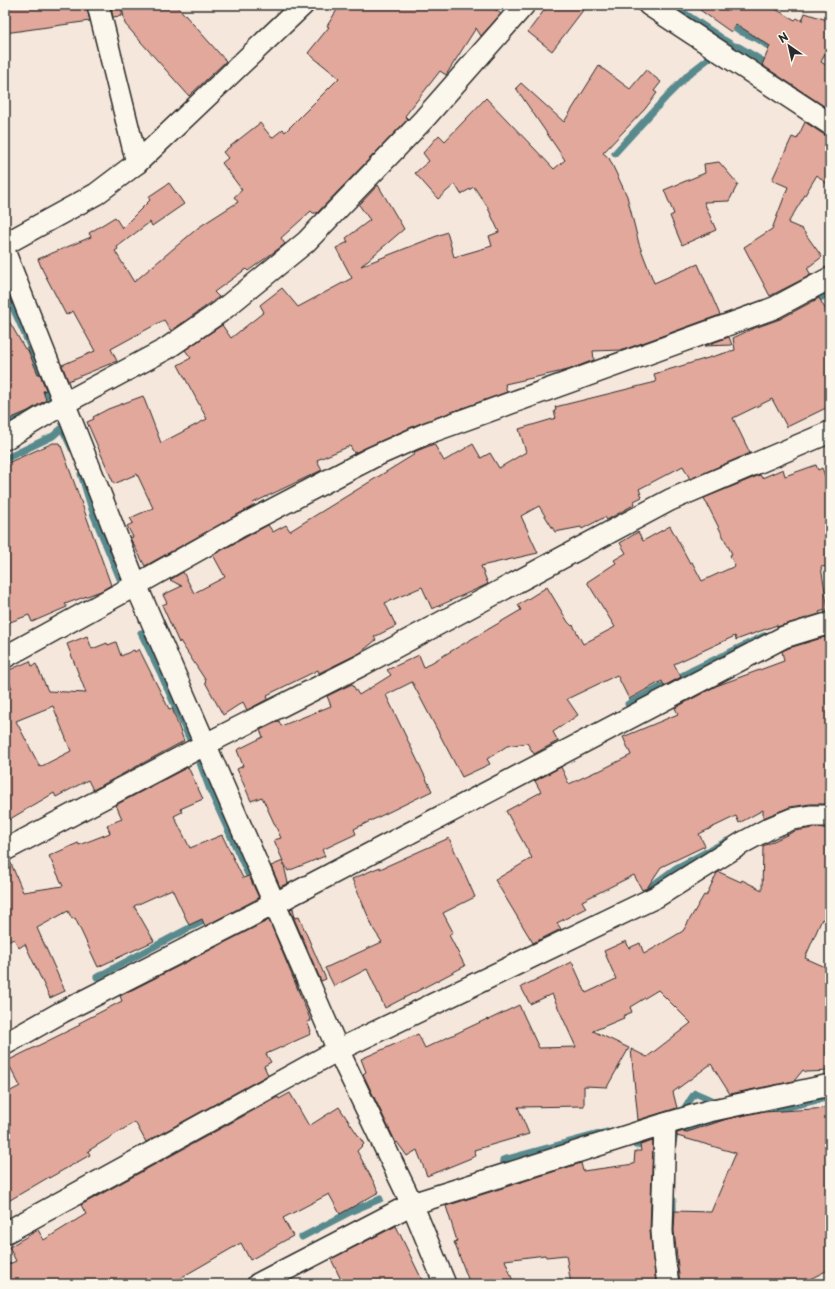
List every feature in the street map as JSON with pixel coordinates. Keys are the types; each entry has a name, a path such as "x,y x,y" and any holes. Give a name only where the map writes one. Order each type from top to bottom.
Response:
{"street":[{"path":"98,5 137,163"},
{"path":"5,244 96,194 137,163 303,5"},
{"path":"5,439 65,403 172,345 220,312 306,242 424,119 524,5"},
{"path":"649,5 830,124"},
{"path":"5,253 136,586 338,1050 412,1204 445,1284"},
{"path":"5,657 136,586 237,528 373,457 425,434 774,308 830,278"},
{"path":"5,850 206,744 367,663 670,500 830,432"},
{"path":"5,1044 62,1012 274,904 784,637 830,622"},
{"path":"5,1233 338,1050 656,897 744,842 770,828 792,819 812,816 830,816"},
{"path":"258,1284 412,1204 709,1111 830,1085"},
{"path":"665,1124 662,1231 668,1284"}],"building":[{"path":"5,5 86,5 90,21 5,33"},
{"path":"110,5 176,5 226,61 189,96 125,24 122,7 122,16 113,17"},
{"path":"340,5 492,5 491,6 501,14 481,36 476,28 446,75 440,71 405,116 408,119 317,213 313,213 311,211 281,238 285,244 248,271 246,269 214,292 219,297 171,331 164,320 111,349 117,361 68,381 62,365 95,351 73,311 66,315 38,259 91,237 89,233 115,217 122,228 150,200 148,197 169,183 184,204 152,226 150,222 117,247 118,249 115,251 134,282 199,227 238,202 234,197 242,190 222,163 228,158 223,152 260,123 272,138 283,129 285,132 339,78 308,53 329,27 327,26"},
{"path":"548,5 587,5 552,51 528,32"},
{"path":"693,5 768,5 795,20 797,18 802,21 805,13 830,21 830,43 821,62 829,67 830,65 830,110 762,65 770,46 736,24 731,32"},
{"path":"599,66 630,89 646,70 661,82 654,91 657,93 645,109 603,153 609,158 627,196 639,244 654,283 698,264 720,315 623,350 593,351 594,360 568,370 505,384 507,392 421,423 354,453 350,446 317,460 322,470 253,503 255,505 145,566 130,538 133,537 127,526 133,523 130,518 153,508 137,474 114,484 87,422 108,409 143,396 161,443 207,419 178,365 191,358 185,350 222,325 231,338 264,312 260,305 282,288 298,307 352,278 336,248 348,242 346,238 370,220 359,205 378,185 404,229 361,266 447,232 454,257 492,246 489,236 499,232 487,206 474,187 461,194 455,184 438,199 415,173 429,161 423,153 439,135 445,141 486,98 554,169 565,160 516,88 521,83 564,122"},
{"path":"805,122 823,134 830,136 830,187 817,175 788,223 802,229 822,257 807,268 811,275 770,296 744,247 772,229 788,187 772,180 792,137 797,139"},
{"path":"719,162 738,184 729,201 704,202 716,230 682,245 670,216 674,214 664,190 705,173 704,164"},
{"path":"819,298 830,317 830,406 787,427 772,399 733,418 750,453 690,479 683,466 639,489 642,497 634,501 635,504 607,520 605,517 582,529 581,527 555,532 539,506 521,516 538,553 481,566 488,584 432,609 422,587 385,603 396,626 374,637 376,640 360,653 319,673 318,670 267,695 268,699 247,710 243,702 223,715 205,682 206,681 180,641 179,643 162,605 167,603 163,595 182,586 170,580 183,572 194,593 225,577 213,555 268,525 273,532 286,525 290,531 415,454 414,452 434,444 444,461 473,444 481,458 490,453 499,468 526,452 519,429 556,418 554,411 556,410 555,407 656,382 654,374 735,350 733,338 752,329 780,319"},
{"path":"5,314 25,349 27,348 38,374 40,374 46,390 43,391 46,400 28,411 5,421"},
{"path":"729,337 732,345 704,346"},
{"path":"53,443 60,443 111,585 101,591 65,604 67,607 32,622 29,615 5,624 5,464"},
{"path":"816,465 818,470 822,468 830,489 830,566 821,567 828,609 819,612 820,614 777,627 777,625 736,640 735,636 674,664 681,677 664,686 662,681 629,699 617,675 567,699 578,715 553,732 558,741 534,754 527,743 507,746 487,759 490,764 462,777 412,682 386,695 432,791 354,829 356,834 322,850 325,856 288,871 274,840 281,838 262,797 251,801 237,769 243,766 237,750 263,737 260,730 279,721 281,726 331,706 327,696 352,684 359,695 391,675 387,670 419,655 424,667 521,610 518,605 547,587 568,622 572,626 573,625 583,644 615,627 587,582 616,563 614,560 626,553 620,543 638,532 643,541 670,526 690,563 692,562 702,581 735,566 730,555 732,554 704,498 760,475 762,478 783,469 785,476"},
{"path":"87,636 92,649 107,643 108,645 116,642 121,656 134,650 135,652 139,649 169,709 172,708 184,741 93,790 88,780 56,797 54,793 5,822 5,691 12,688 7,677 10,676 7,671 30,661 32,666 36,664 48,691 86,693 67,644","holes":["53,706 71,751 40,767 16,721"]},
{"path":"825,637 830,672 830,804 810,804 790,807 763,818 763,810 739,823 736,816 699,834 705,846 661,867 647,888 642,890 634,875 582,901 586,908 557,923 561,929 533,943 495,880 532,858 506,811 541,792 535,781 561,767 569,784 597,772 631,755 623,737 678,714 675,708 716,686 784,661 782,651"},
{"path":"188,767 203,799 180,809 182,812 174,816 190,848 222,835 243,878 249,876 259,898 205,926 202,919 189,925 172,889 134,906 154,941 98,967 75,918 72,919 68,911 37,928 65,991 50,998 25,944 19,948 14,939 5,943 5,862 10,861 23,892 63,886 49,856 78,843 79,845 110,833 107,825 122,819 116,805"},
{"path":"813,828 830,828 830,923 822,919 805,958 830,969 830,1071 806,1072 803,1070 794,1081 730,1094 711,1064 673,1092 677,1108 638,1120 631,1049 647,1057 691,1023 658,990 630,1007 632,1012 623,1016 624,1018 593,1031 629,1048 607,1087 584,1086 584,1106 518,1107 529,1134 474,1150 476,1156 427,1176 417,1150 407,1156 397,1142 396,1143 363,1074 366,1072 361,1059 418,1034 425,1048 519,1005 539,1048 576,1047 552,994 530,1004 521,987 572,962 586,993 616,979 604,951 626,941 629,948 640,943 644,954 683,931 704,895 706,896 717,873 719,872 741,882 742,880 762,890 763,846 795,831"},
{"path":"449,838 475,897 443,913 453,932 449,935 465,966 385,1008 367,969 334,986 325,968 382,942 374,930 352,879 380,867 380,869"},
{"path":"283,861 288,883 280,887 271,866"},
{"path":"293,908 295,918 299,917 326,979 321,981 290,909"},
{"path":"269,920 311,1021 307,1022 311,1034 266,1054 271,1062 264,1066 268,1075 146,1142 135,1122 88,1151 90,1155 5,1203 5,1094 20,1086 7,1061 80,1025 79,1023 122,1001 120,996"},
{"path":"290,1093 309,1126 339,1107 364,1144 357,1151 379,1192 340,1214 329,1194 283,1218 293,1236 250,1260 241,1243 170,1284 5,1284 5,1266 16,1261 9,1247 38,1230 44,1240 86,1214 81,1205 278,1097 279,1099"},
{"path":"830,1108 830,1269 800,1284 680,1284 674,1231 675,1211 711,1212 736,1153 677,1136 677,1133 684,1131 684,1133 727,1119 764,1111"},
{"path":"653,1141 650,1231 656,1284 571,1284 566,1255 546,1257 545,1255 505,1260 514,1284 470,1284 454,1242 457,1241 446,1206 581,1163 583,1171 634,1164 635,1151 641,1151 640,1145"},
{"path":"396,1226 424,1284 343,1284 331,1259"}],"waterway":[{"path":"672,5 720,37"},
{"path":"727,22 742,32 758,39 777,52"},
{"path":"615,153 690,73 716,53 724,40 771,66"},
{"path":"817,300 830,292"},
{"path":"7,294 30,346 49,399 49,402 44,406"},
{"path":"5,423 34,411"},
{"path":"5,459 53,436 62,428 72,449"},
{"path":"81,474 94,516 123,586"},
{"path":"141,633 191,742"},
{"path":"628,704 691,671 764,636"},
{"path":"200,763 210,790 253,885"},
{"path":"650,887 676,868 727,841"},
{"path":"97,977 210,918"},
{"path":"681,1113 695,1093 718,1103"},
{"path":"770,1111 830,1097"},
{"path":"673,1143 675,1134 708,1122 758,1113"},
{"path":"503,1160 607,1132"},
{"path":"636,1145 656,1141"},
{"path":"302,1237 354,1210 380,1199"},
{"path":"673,1200 673,1223"}]}
